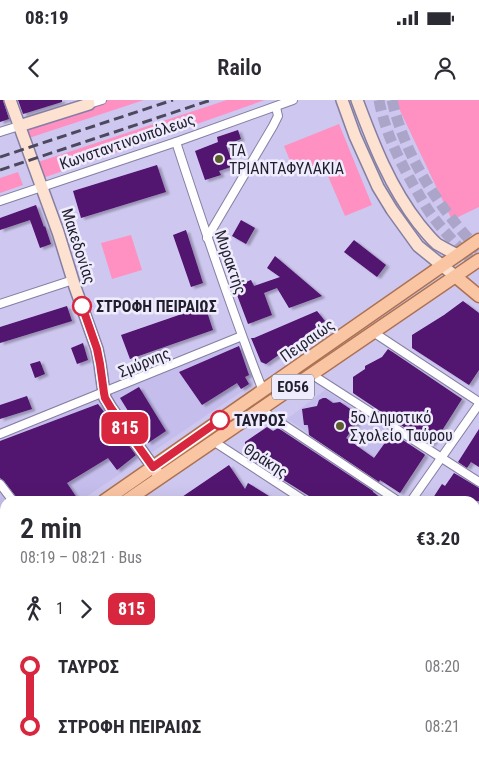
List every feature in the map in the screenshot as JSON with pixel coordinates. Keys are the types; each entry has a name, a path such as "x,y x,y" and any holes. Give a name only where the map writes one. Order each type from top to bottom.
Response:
{"main road":[{"name":"Πειραιώς","path":"136,496 157,472 262,391 479,240"},
{"path":"458,255 478,262"},
{"name":"Πειραιώς","path":"113,496 213,441 478,262"},
{"path":"455,276 479,296"}],"street":[{"name":"Μακεδονίας","path":"10,100 58,232 97,349 105,398 157,472"},
{"path":"0,132 88,102 102,100"},
{"name":"Κωνσταντινουπόλεως","path":"0,201 176,142 293,100"},
{"path":"342,100 355,136 378,187 387,202 418,246 455,276"},
{"path":"357,100 368,130 391,181 401,198 429,236 438,244 458,255"},
{"path":"207,238 273,126 278,116 276,107"},
{"name":"Μυρακτής","path":"176,142 207,238 262,391"},
{"path":"0,304 73,280"},
{"path":"373,332 479,403 414,496"},
{"name":"Σμύρνης","path":"0,434 242,336"},
{"path":"311,374 479,482"},
{"path":"260,410 390,496"},
{"name":"Θράκης","path":"213,441 296,496"},
{"path":"0,484 8,496"}],"shaded area":[{"path":"105,100 144,100 26,139 21,127"},
{"path":"227,100 265,100 40,179 35,163"},
{"path":"395,100 479,100 479,207 452,220"},
{"path":"339,124 372,205 345,216 322,162 295,173 284,146"},
{"path":"18,172 23,185 0,193 0,178"},
{"path":"131,235 142,270 112,279 101,243"},
{"path":"243,332 260,379 87,496 0,496 0,430"},
{"name":"5ο Δημοτικό Σχολείο Ταύρου","path":"325,390 392,433 366,471 287,419"}],"building":[{"path":"0,100 3,100 9,119 0,122"},
{"path":"18,100 62,100 62,102 23,114"},
{"path":"238,130 241,139 226,145 234,166 219,171 221,175 205,180 195,151 218,142 217,137"},
{"path":"157,165 166,192 81,218 73,191"},
{"path":"36,205 51,244 40,248 30,220 0,230 0,218"},
{"path":"241,220 255,228 246,244 232,236"},
{"path":"186,230 203,283 191,287 173,235"},
{"path":"354,240 386,265 377,277 344,252"},
{"path":"275,256 322,296 289,308 277,288 264,293 272,315 248,324 234,287 251,280 254,286 280,277 267,268"},
{"path":"463,301 479,313 479,370 469,385 412,348 412,335"},
{"path":"67,306 72,321 0,343 0,327"},
{"path":"205,306 213,330 130,359 121,335"},
{"path":"317,311 325,321 319,325 325,333 314,341 308,334 266,364 261,362 251,338"},
{"path":"83,343 88,360 77,364 71,348"},
{"path":"239,346 249,375 245,377 249,384 241,389 237,383 202,405 179,372"},
{"path":"388,349 462,399 431,445 353,393 353,377 365,369 365,366 382,357"},
{"path":"40,361 45,374 35,378 30,364"},
{"path":"139,387 166,431 148,443 120,398"},
{"path":"27,396 32,409 0,419 0,405"},
{"path":"323,398 333,403 340,402 359,415 360,419 346,438 374,458 392,433 425,455 400,493 380,480 379,482 309,435 308,425 304,425 302,409 317,406 319,400"},
{"path":"98,404 136,455 117,470 108,458 67,483 76,496 15,496 0,478 0,441"},
{"path":"267,427 273,431 278,428 378,496 309,496 255,462 256,460 245,451 245,442"},
{"path":"479,429 479,467 471,462 467,468 458,462"},
{"path":"229,465 245,489 248,483 269,496 183,496"},
{"path":"454,473 479,488 479,496 434,496 442,484 445,486"}],"tunnel":[{"path":"379,100 393,146 430,214 479,268"},
{"path":"392,100 405,142 425,181 450,217 479,250"}],"railway":[{"path":"0,157 173,100"},
{"path":"0,170 211,100"}],"bus line":[{"name":"815","path":"82,306 97,349 105,398 153,467 220,420"}],"place":[{"name":"ΤΑ ΤΡΙΑΝΤΑΦΥΛΑΚΙΑ","path":"219,159"},
{"name":"ΣΤΡΟΦΗ ΠΕΙΡΑΙΩΣ","path":"82,306"},
{"name":"ΤΑΥΡΟΣ","path":"220,420"},
{"name":"5ο Δημοτικό Σχολείο Ταύρου","path":"340,426"}]}
